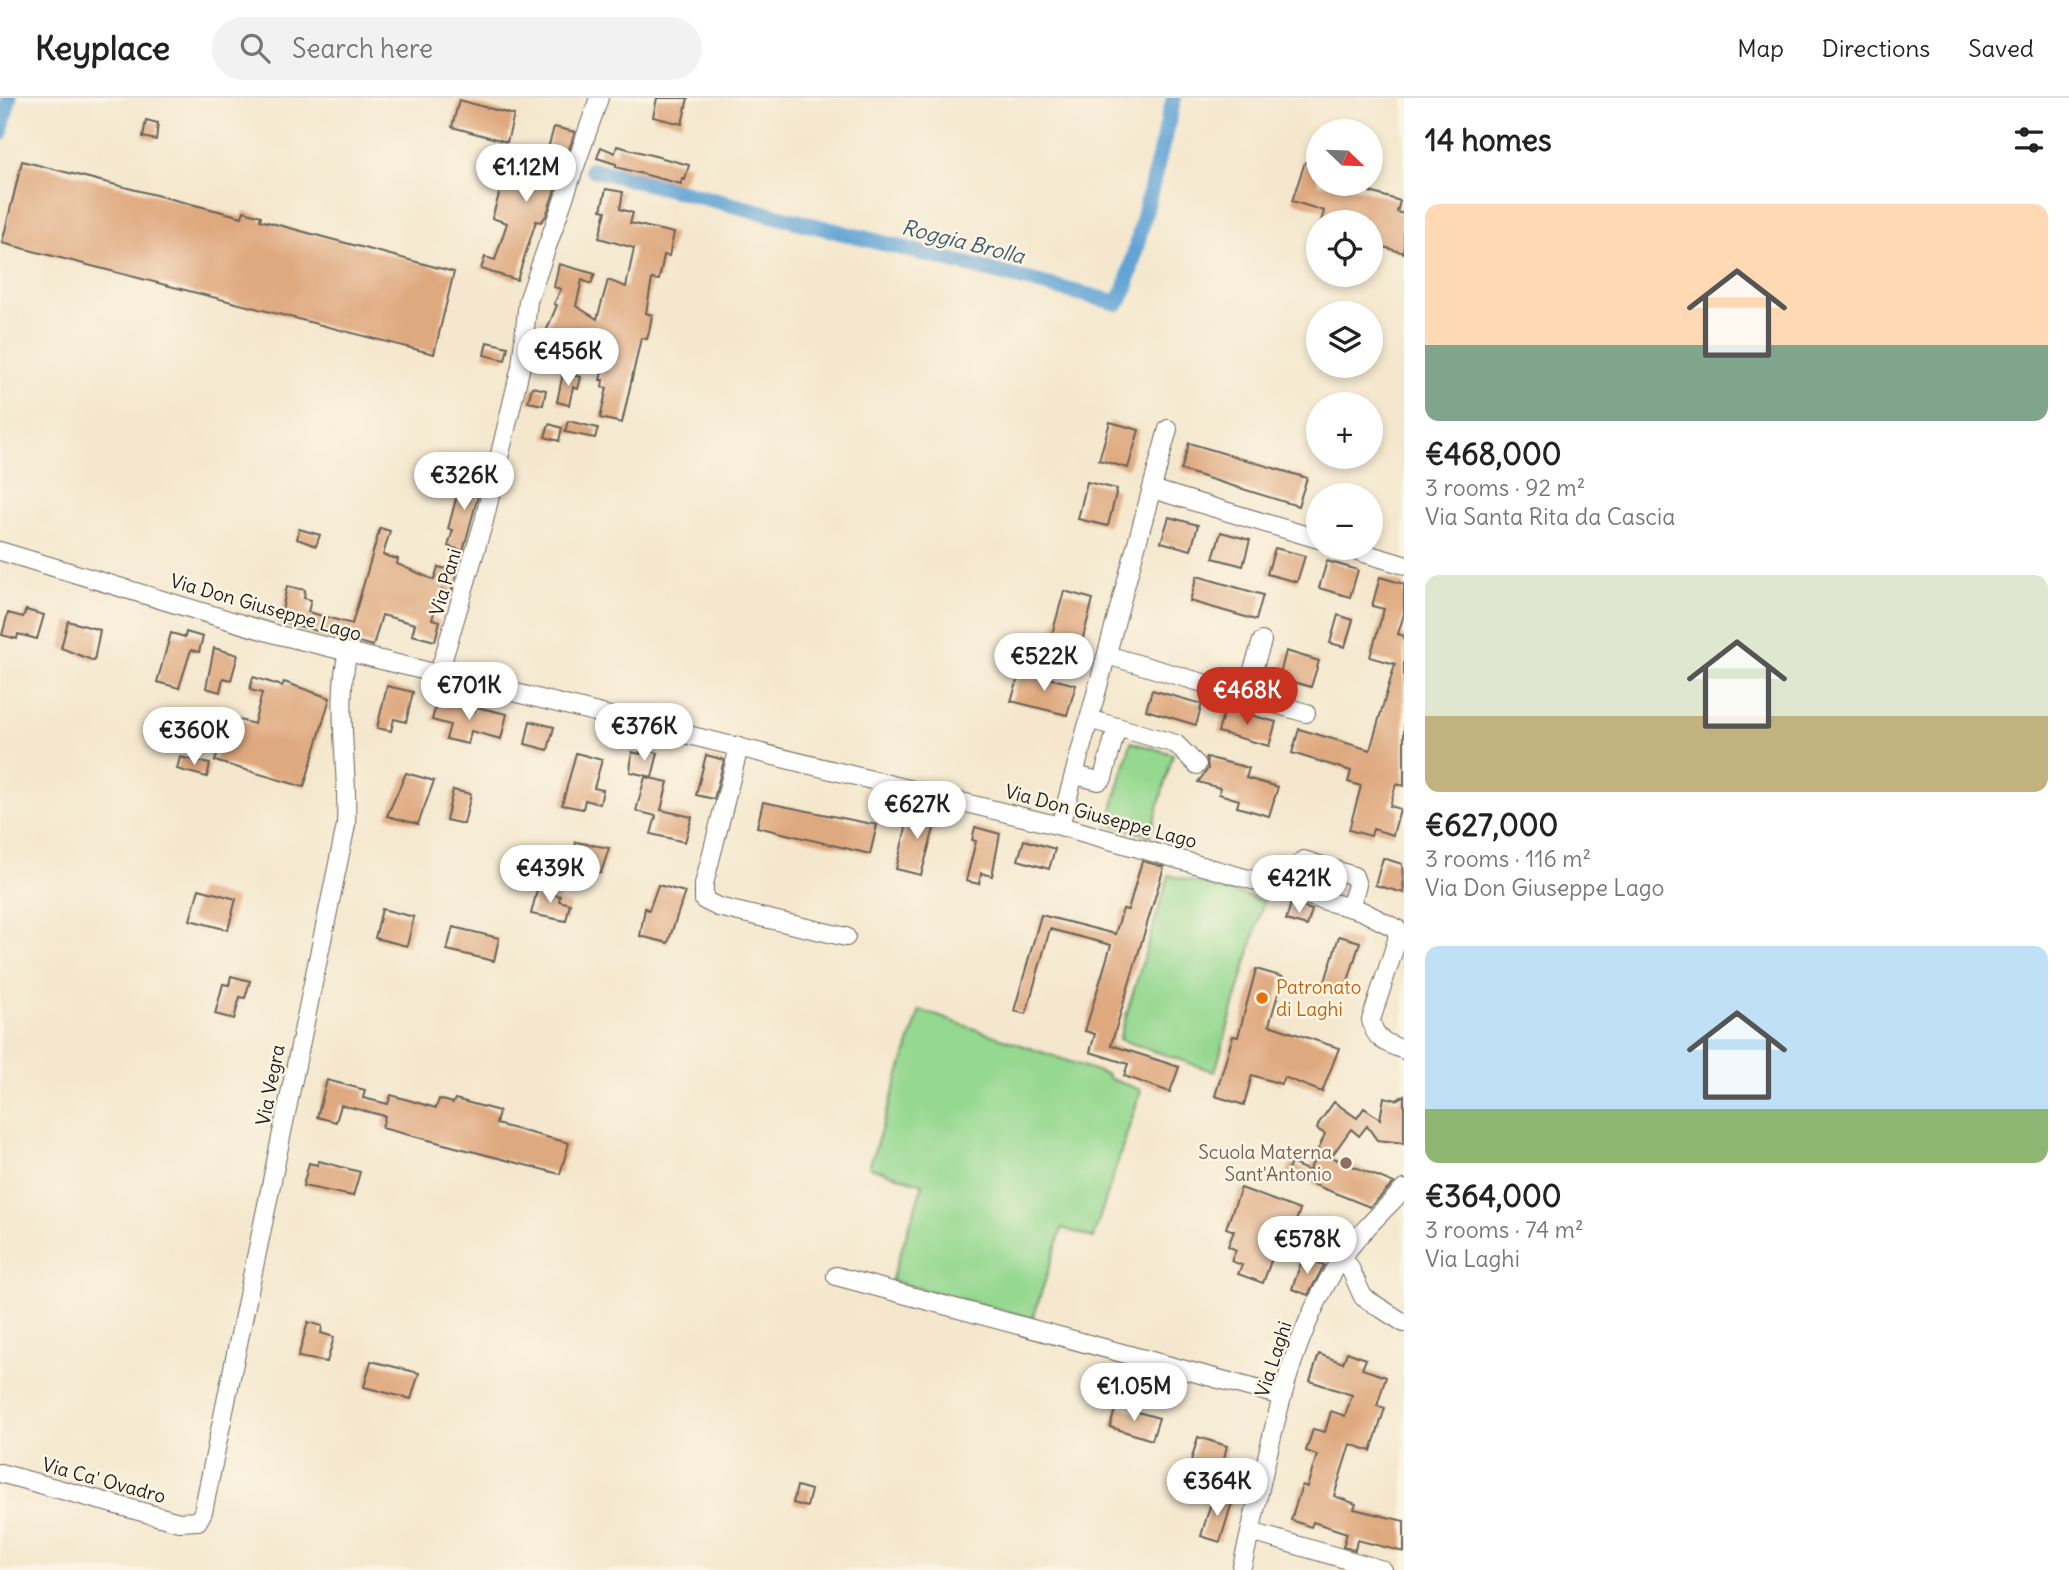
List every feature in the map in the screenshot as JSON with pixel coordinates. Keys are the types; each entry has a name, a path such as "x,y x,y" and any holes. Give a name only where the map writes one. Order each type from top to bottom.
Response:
{"street":[{"name":"Via Pani","path":"439,673 487,508 521,366 528,301 599,98"},
{"path":"1060,826 1168,429"},
{"path":"1152,489 1306,535"},
{"name":"Via Don Giuseppe Lago","path":"0,551 348,653 1060,826 1350,907 1397,929 1400,933 1371,1020 1373,1031 1380,1040 1404,1050"},
{"path":"1383,559 1404,565"},
{"path":"1245,695 1262,641"},
{"name":"Via Vegra","path":"198,1521 203,1512 219,1438 346,825 348,790 342,683 348,653"},
{"path":"1107,655 1306,713"},
{"path":"1089,719 1176,744 1197,765"},
{"path":"1074,775 1099,781 1103,778 1117,727"},
{"path":"739,747 704,884 704,900 718,907 846,937"},
{"path":"1290,889 1296,868 1304,860 1354,876 1357,885 1350,907"},
{"name":"Via Laghi","path":"1241,1570 1282,1396 1311,1313 1341,1260 1404,1189"},
{"path":"1341,1260 1349,1266 1363,1297 1404,1323"},
{"path":"836,1276 1282,1396"},
{"name":"Via Ca' Ovadro","path":"0,1473 179,1522 198,1521"},
{"path":"1251,1532 1382,1570"}],"green space":[{"path":"1131,742 1173,754 1150,836 1108,824"},
{"path":"1169,875 1264,901 1215,1072 1119,1039"},
{"path":"920,1010 1108,1075 1108,1078 1141,1090 1093,1238 1062,1228 1033,1318 891,1281 923,1184 869,1167"}],"building":[{"path":"657,98 688,98 682,124 653,117"},
{"path":"459,100 514,115 507,142 452,127"},
{"path":"146,120 158,123 156,140 143,137"},
{"path":"554,127 575,132 546,216 541,222 536,221 517,280 481,269 485,257 495,260 507,223 492,218 504,178 496,176 499,163 541,174"},
{"path":"617,146 689,165 685,180 682,179 681,184 616,167 616,164 597,158 601,147 615,153"},
{"path":"22,161 242,217 244,211 261,216 260,220 454,272 434,354 2,243"},
{"path":"1305,162 1306,196 1383,196 1400,201 1397,212 1404,214 1404,253 1383,247 1383,210 1321,210 1292,201"},
{"path":"606,189 623,192 620,209 633,213 630,223 674,233 669,256 664,255 659,280 652,279 646,313 652,315 649,332 647,339 641,338 622,423 600,418 607,388 602,387 603,380 600,380 605,360 558,349 557,353 539,349 561,289 554,287 559,264 595,274 591,284 582,280 576,306 597,319 608,280 626,287 634,248 599,238 606,211 601,210"},
{"path":"487,342 508,347 505,360 484,355"},
{"path":"563,373 581,377 578,389 573,387 569,405 557,402"},
{"path":"532,387 546,390 543,405 528,402"},
{"path":"568,421 598,428 595,438 565,432"},
{"path":"1110,422 1139,430 1128,468 1099,460"},
{"path":"549,424 562,428 559,441 545,437"},
{"path":"1189,443 1307,478 1298,506 1181,470"},
{"path":"429,457 445,461 443,472 426,468"},
{"path":"462,476 482,481 463,551 448,546 453,530 448,529"},
{"path":"1087,482 1117,489 1108,526 1078,519"},
{"path":"1169,517 1198,525 1191,550 1161,542"},
{"path":"380,528 390,531 383,555 398,559 397,564 434,580 438,567 457,571 451,593 442,590 432,619 440,621 435,641 412,635 415,624 382,615 373,646 280,621 287,586 305,590 304,598 311,600 308,612 352,624"},
{"path":"299,529 320,535 316,546 297,539"},
{"path":"1221,532 1250,540 1243,566 1213,558"},
{"path":"1275,548 1305,556 1297,582 1267,574"},
{"path":"1327,561 1358,570 1350,597 1319,588"},
{"path":"1197,576 1263,595 1256,620 1190,601"},
{"path":"1380,577 1404,584 1404,614 1398,634 1404,636 1404,786 1396,784 1390,806 1400,809 1393,835 1373,829 1371,836 1349,830 1361,786 1348,782 1351,771 1292,753 1299,729 1370,750 1395,664 1370,657 1384,609 1372,606"},
{"path":"1064,591 1093,599 1079,653 1049,645"},
{"path":"26,610 44,615 37,639 18,634 17,639 2,635 8,613 23,617"},
{"path":"1338,615 1353,620 1345,647 1330,643"},
{"path":"68,621 100,630 94,661 61,648"},
{"path":"186,632 203,637 199,652 191,650 179,688 157,682 171,633 185,637"},
{"path":"214,648 238,655 231,680 223,678 220,692 206,688"},
{"path":"1286,651 1319,661 1311,687 1279,678"},
{"path":"1021,671 1076,685 1067,715 1011,701"},
{"path":"253,677 282,686 284,682 330,698 304,787 215,761 229,717 254,724 262,693 250,690"},
{"path":"387,686 413,692 406,722 394,719 391,731 377,728"},
{"path":"1152,690 1202,704 1196,725 1146,710"},
{"path":"437,701 475,711 476,707 507,714 501,739 471,731 468,744 446,739 450,725 432,720"},
{"path":"1225,708 1276,722 1269,746 1218,732"},
{"path":"169,710 180,714 175,730 164,727"},
{"path":"530,721 554,727 548,750 525,744"},
{"path":"641,749 658,753 652,777 630,772 632,752 640,754"},
{"path":"576,753 602,760 594,788 603,790 600,804 585,800 583,809 562,805"},
{"path":"706,755 724,760 714,799 696,795"},
{"path":"180,757 210,764 207,777 177,769"},
{"path":"1206,757 1249,768 1246,778 1278,787 1269,816 1237,807 1239,800 1219,794 1220,788 1198,782 1208,769"},
{"path":"406,773 434,781 418,824 387,816"},
{"path":"645,777 668,782 661,810 692,817 685,842 651,834 656,816 636,811"},
{"path":"453,790 471,794 464,824 446,820"},
{"path":"763,802 877,825 870,854 757,827"},
{"path":"911,807 938,814 921,875 896,869"},
{"path":"975,827 1000,834 992,876 981,873 979,884 966,881 976,841 972,840"},
{"path":"1024,840 1055,849 1049,869 1018,860"},
{"path":"576,842 609,848 601,873 571,866"},
{"path":"1383,858 1402,864 1404,893 1375,885"},
{"path":"1142,861 1164,867 1111,1045 1179,1067 1170,1092 1124,1076 1128,1064 1090,1052 1095,1034 1085,1031 1111,945 1050,929 1026,1014 1014,1011 1041,915 1115,934 1123,909 1128,910"},
{"path":"658,885 685,892 668,943 640,936 645,908 649,910"},
{"path":"538,886 553,890 552,894 560,896 559,901 570,904 566,921 531,914"},
{"path":"199,889 236,899 228,930 190,920"},
{"path":"1291,903 1312,910 1307,926 1286,920"},
{"path":"382,909 414,917 407,946 375,938"},
{"path":"453,927 499,938 494,961 447,950"},
{"path":"1339,936 1360,942 1344,994 1323,988"},
{"path":"1256,969 1283,977 1269,1025 1339,1048 1322,1092 1284,1077 1281,1084 1252,1075 1244,1105 1215,1096 1233,1036 1238,1037"},
{"path":"231,976 250,981 245,998 240,997 234,1019 215,1014 223,984 229,985"},
{"path":"327,1080 365,1090 363,1098 388,1104 391,1095 436,1108 439,1099 453,1103 455,1099 499,1111 496,1124 569,1143 560,1174 382,1128 385,1116 341,1105 336,1122 317,1117"},
{"path":"1404,1095 1404,1143 1377,1140 1367,1126 1359,1136 1351,1129 1331,1157 1394,1183 1370,1207 1300,1179 1299,1183 1285,1176 1291,1163 1309,1171 1325,1134 1317,1129 1319,1123 1334,1102 1357,1118 1364,1108 1380,1119 1384,1097 1397,1100"},
{"path":"319,1161 360,1172 353,1196 303,1186 309,1163 317,1165"},
{"path":"1241,1188 1300,1210 1294,1226 1285,1222 1263,1283 1238,1274 1242,1265 1231,1261 1236,1250 1228,1246 1234,1231 1226,1228"},
{"path":"1303,1257 1324,1265 1308,1295 1292,1289"},
{"path":"308,1322 322,1326 321,1333 334,1337 327,1362 298,1357"},
{"path":"1347,1352 1366,1359 1362,1369 1386,1377 1377,1406 1385,1408 1371,1451 1350,1444 1334,1496 1356,1504 1354,1509 1404,1521 1404,1552 1357,1540 1355,1550 1343,1547 1347,1533 1313,1522 1311,1527 1291,1520 1302,1485 1307,1487 1317,1455 1306,1451 1313,1429 1325,1432 1331,1411 1345,1416 1352,1395 1310,1381 1319,1354 1343,1363"},
{"path":"371,1361 419,1373 411,1399 364,1387"},
{"path":"1116,1406 1159,1418 1152,1440 1110,1427"},
{"path":"1198,1437 1227,1446 1221,1470 1191,1461"},
{"path":"1178,1481 1191,1487 1188,1498 1174,1494"},
{"path":"797,1486 811,1490 807,1507 793,1503"},
{"path":"1214,1493 1233,1499 1220,1542 1201,1536"}],"waterway":[{"path":"0,134 9,98"},
{"name":"Roggia Brolla","path":"592,169 1118,303 1126,287 1174,98"}],"place":[{"name":"Patronato di Laghi","path":"1262,998"},
{"name":"Scuola Materna Sant'Antonio","path":"1346,1163"}]}
